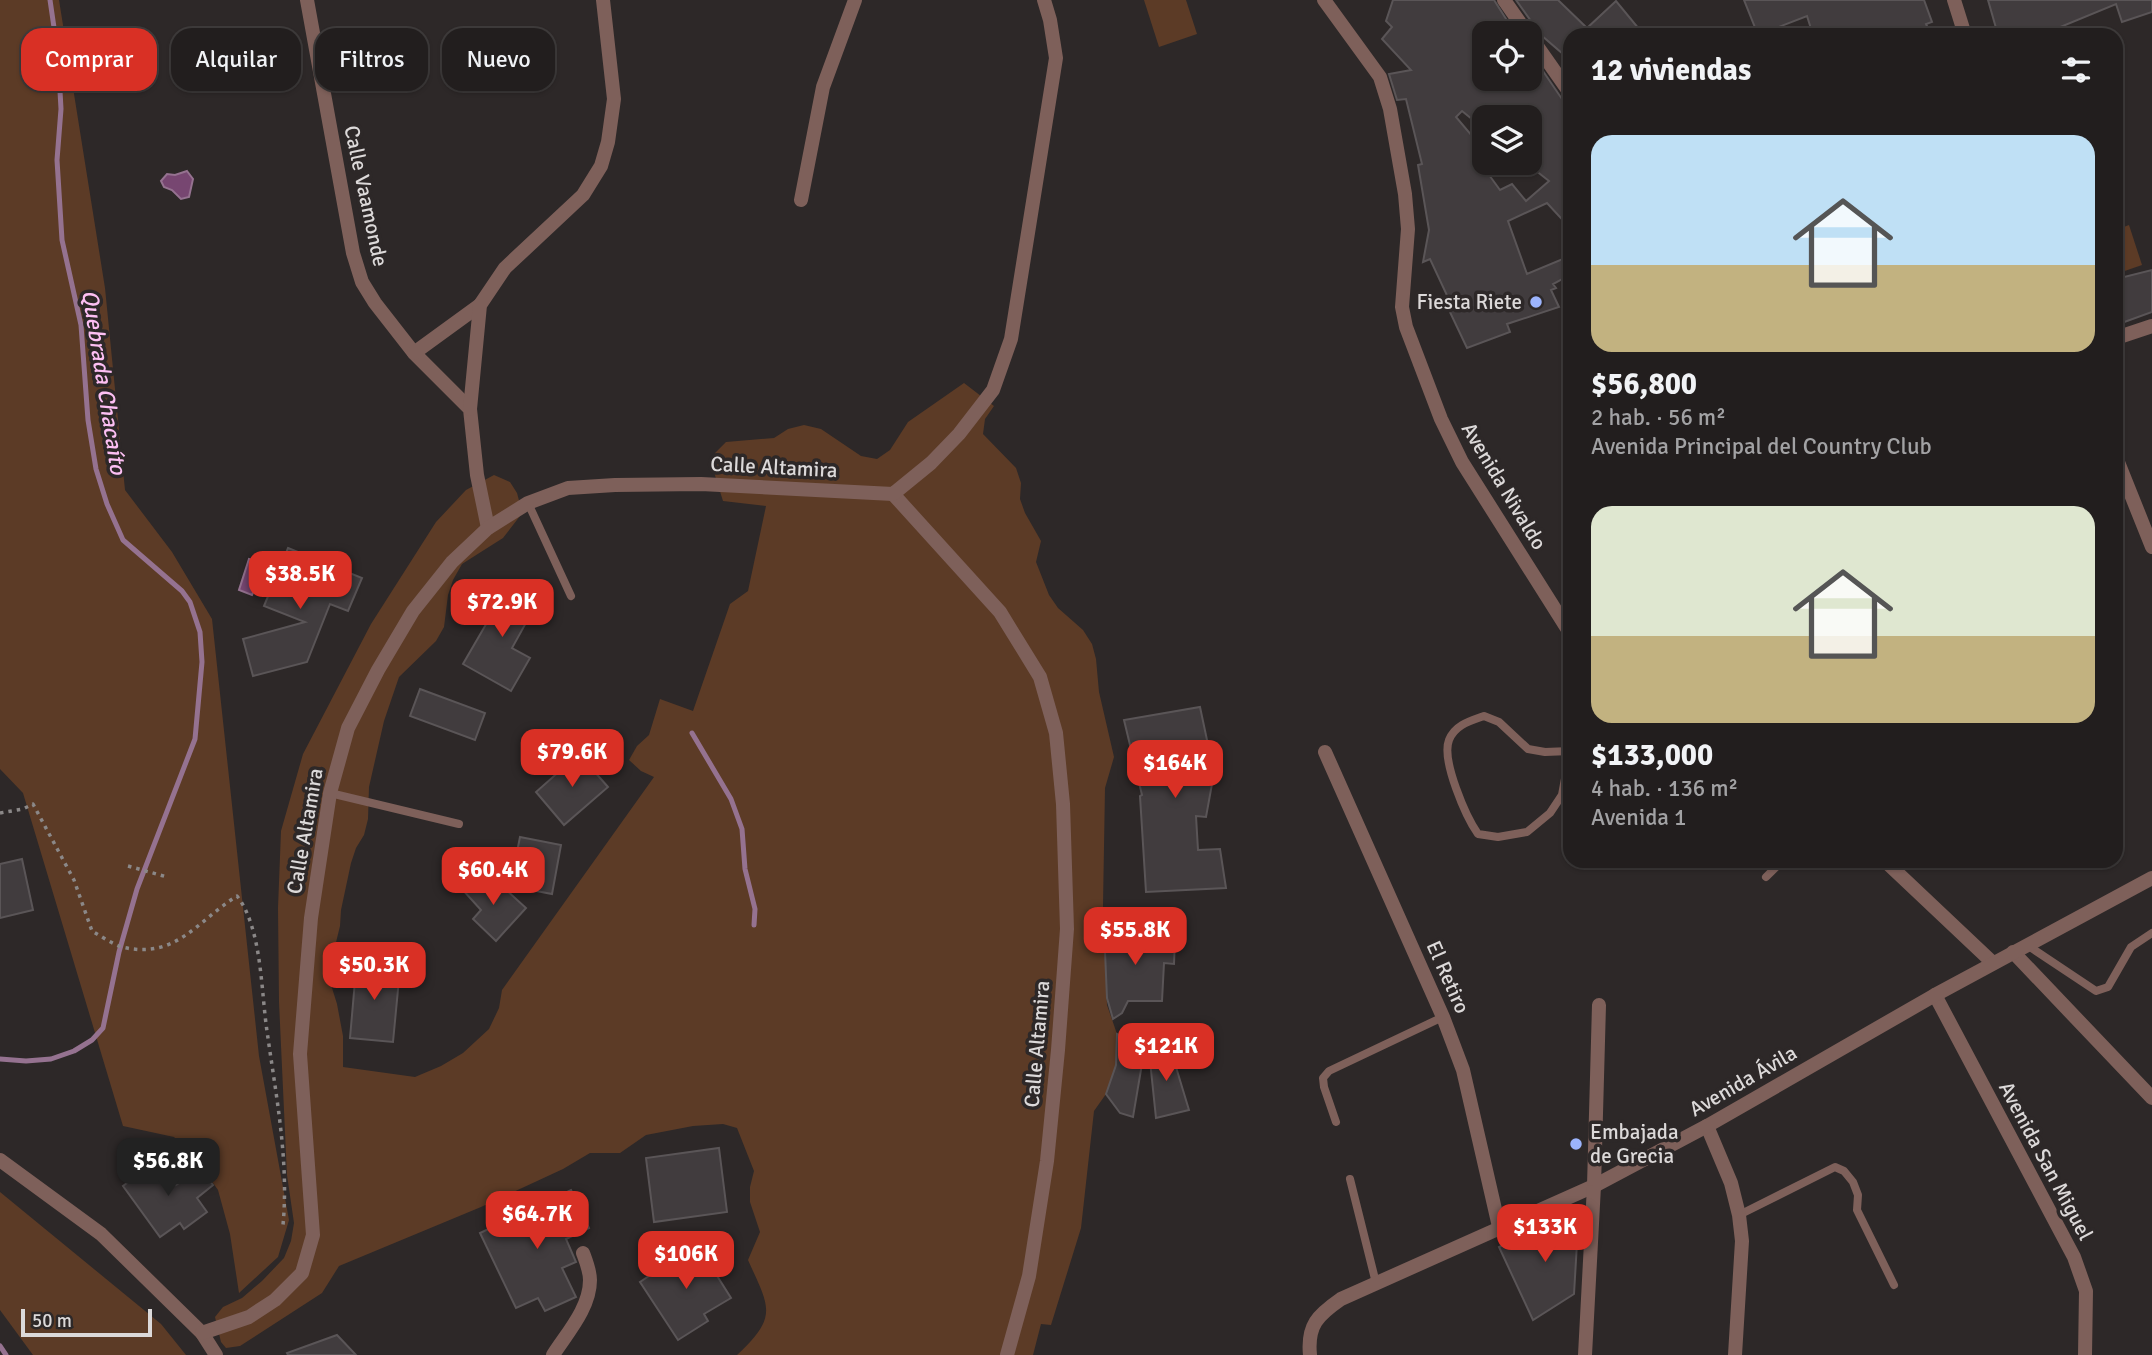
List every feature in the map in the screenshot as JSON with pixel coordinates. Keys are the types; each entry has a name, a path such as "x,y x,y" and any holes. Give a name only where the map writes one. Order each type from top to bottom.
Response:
{"street":[{"name":"Calle Vaamonde","path":"307,0 356,263 362,282 414,354 470,409"},
{"path":"414,354 480,305 505,268 583,195 601,166 614,99 603,0"},
{"path":"801,200 823,87 855,0"},
{"path":"893,494 931,463 993,390 1011,339 1056,58 1044,0"},
{"name":"Avenida Nivaldo","path":"1324,0 1380,77 1390,109 1405,194 1408,229 1402,307 1406,327 1436,406 1462,462 1563,622"},
{"path":"1504,0 1518,21"},
{"path":"1954,0 1963,28"},
{"path":"1542,54 1563,83"},
{"path":"480,305 470,409 477,475 488,527"},
{"path":"2123,336 2152,326"},
{"path":"2123,474 2152,547"},
{"name":"Calle Altamira","path":"202,1333 248,1317 275,1300 302,1273 313,1235 300,1054 311,918 330,793 348,728 377,670 421,601 452,562 488,527 528,503 568,488 701,484 893,494 1000,612 1040,677 1056,733 1063,804 1067,929 1047,1161 1028,1276 1007,1355"},
{"name":"El Retiro","path":"1325,752 1443,1017 1463,1070 1500,1230"},
{"path":"1892,868 1993,963"},
{"name":"Avenida Ávila","path":"1310,1355 1313,1324 1321,1313 1341,1299 1594,1186 1707,1126 1935,995 2152,878"},
{"path":"2020,949 2152,1098"},
{"name":"Avenida San Miguel","path":"1935,995 2074,1257 2086,1291 2085,1355"},
{"path":"1585,1355 1600,1006"},
{"path":"1707,1126 1727,1170 1740,1215 1742,1241 1735,1355"},
{"path":"0,1160 101,1234 202,1333 216,1355"},
{"path":"553,1355 583,1309 587,1298 591,1279 583,1253"}],"lane":[{"path":"528,503 571,596"},
{"path":"1563,751 1528,749 1499,722 1484,716 1462,723 1449,738 1446,752 1469,821 1478,834 1498,837 1527,832 1550,813 1563,790"},
{"path":"330,793 459,824"},
{"path":"1766,877 1775,868"},
{"path":"2020,949 2096,991 2108,987 2131,947 2152,933"},
{"path":"1336,1122 1324,1087 1323,1077 1329,1071 1443,1017"},
{"path":"1740,1215 1835,1167 1853,1182 1858,1195 1857,1210 1894,1285"},
{"path":"1350,1179 1376,1283"}],"path":[{"path":"0,813 23,810 33,804 74,880 92,931 120,947 159,949 181,940 237,895 246,908 254,937 275,1075 286,1188 283,1225"},
{"path":"131,867 167,877"}],"shaded area":[{"path":"0,0 59,0 63,28 21,28 21,91 74,91 105,288 125,490 172,552 212,619 259,1056 289,1220 278,1257 239,1293 230,1234 218,1190 199,1163 174,1137 123,1126 23,793 0,769"},
{"path":"1144,0 1186,0 1197,34 1159,47"},
{"path":"187,171 193,179 189,197 181,199 172,190 164,187 161,181 167,174 175,175"},
{"path":"2129,225 2142,265 2123,272 2123,227"},
{"path":"964,383 994,406 985,419 983,434 1016,468 1021,483 1020,499 1041,541 1036,562 1049,595 1058,608 1083,630 1092,644 1099,692 1114,757 1105,788 1103,905 1107,1005 1117,1034 1116,1065 1106,1094 1094,1111 1081,1228 1051,1325 1041,1324 1033,1355 737,1355 759,1330 766,1310 765,1300 748,1260 760,1232 750,1202 754,1171 737,1128 723,1124 693,1126 646,1135 620,1153 590,1153 563,1169 481,1207 339,1266 322,1293 240,1346 226,1348 221,1342 215,1317 223,1307 242,1298 262,1281 284,1258 294,1223 287,1175 279,1002 281,831 303,754 371,624 436,522 466,490 494,475 510,482 517,493 521,508 520,516 503,538 462,564 448,595 444,627 436,641 399,677 384,721 369,787 368,819 351,863 328,975 343,1036 343,1067 415,1077 463,1053 489,1029 499,1008 502,990 654,777 641,771 629,760 637,746 649,735 660,699 693,711 730,604 748,591 766,506 723,501 713,469 715,453 726,442 774,438 788,429 804,425 821,429 861,456 877,459 890,450 908,422"},
{"path":"249,559 265,564 252,595 239,590"},
{"path":"0,1192 161,1324 186,1355 33,1355 0,1310"}],"building":[{"path":"1393,0 1494,0 1507,21 1472,21 1472,91 1542,91 1542,70 1563,99 1563,220 1547,203 1508,221 1527,274 1563,259 1563,279 1553,284 1556,288 1551,290 1559,307 1507,324 1510,332 1467,348 1448,308 1452,306 1430,259 1423,262 1429,230 1418,165 1422,164 1406,99 1397,100 1389,74 1411,70 1382,39 1392,27 1386,21"},
{"path":"1516,0 1558,0 1587,28 1563,28 1563,54 1542,36 1542,21 1531,21"},
{"path":"1744,0 1924,0 1932,22 1926,24 1928,28 1811,28 1807,16 1776,28 1755,28"},
{"path":"1988,0 2152,0 2152,12 2122,22 2116,4 2058,28 1996,28"},
{"path":"1616,1 1638,28 1587,28"},
{"path":"2152,270 2152,312 2123,322 2123,277"},
{"path":"288,548 362,578 348,611 330,604 307,662 253,676 243,639 305,622 264,606"},
{"path":"501,583 537,603 512,648 530,658 511,691 463,664 492,614 486,611"},
{"path":"420,689 485,713 475,740 410,716"},
{"path":"1200,707 1214,773 1206,817 1196,816 1198,850 1220,849 1226,888 1146,892 1142,795 1124,720"},
{"path":"579,754 608,787 564,825 536,792"},
{"path":"520,837 561,845 552,894 505,885 512,877"},
{"path":"22,859 33,910 0,918 0,864"},
{"path":"479,873 498,893 503,887 526,908 496,941 473,919 481,910 462,889"},
{"path":"1104,928 1175,938 1174,964 1164,963 1162,1001 1128,1001 1122,1013 1113,1019 1107,998"},
{"path":"357,958 386,960 384,978 399,979 393,1042 350,1038"},
{"path":"1117,1034 1145,1046 1133,1117 1120,1113 1106,1094 1116,1065"},
{"path":"1169,1044 1189,1110 1156,1118 1149,1051"},
{"path":"719,1148 727,1212 654,1222 646,1158"},
{"path":"158,1160 176,1185 200,1168 213,1185 197,1198 207,1212 184,1229 180,1223 160,1237 123,1186"},
{"path":"571,1190 589,1228 566,1239 576,1262 562,1268 576,1297 545,1311 538,1298 516,1308 480,1233"},
{"path":"1579,1209 1574,1294 1533,1320 1499,1247"},
{"path":"697,1244 731,1298 704,1314 708,1321 678,1340 640,1282"},
{"path":"337,1335 356,1355 287,1353"}],"waterway":[{"name":"Quebrada Chacaíto","path":"0,1059 51,1059 74,1051 92,1040 103,1028 119,952 137,889 195,739 202,662 200,632 190,602 182,591 123,540 107,504 96,469 88,420 81,325 62,240 57,160 61,109 58,55 50,0"},
{"path":"692,733 731,799 742,829 745,869 755,909 754,925"},
{"name":"Quebrada Chacaíto","path":"0,1346 6,1355"}],"place":[{"name":"Fiesta Riete","path":"1536,302"},
{"name":"Embajada de Grecia","path":"1576,1144"}]}
